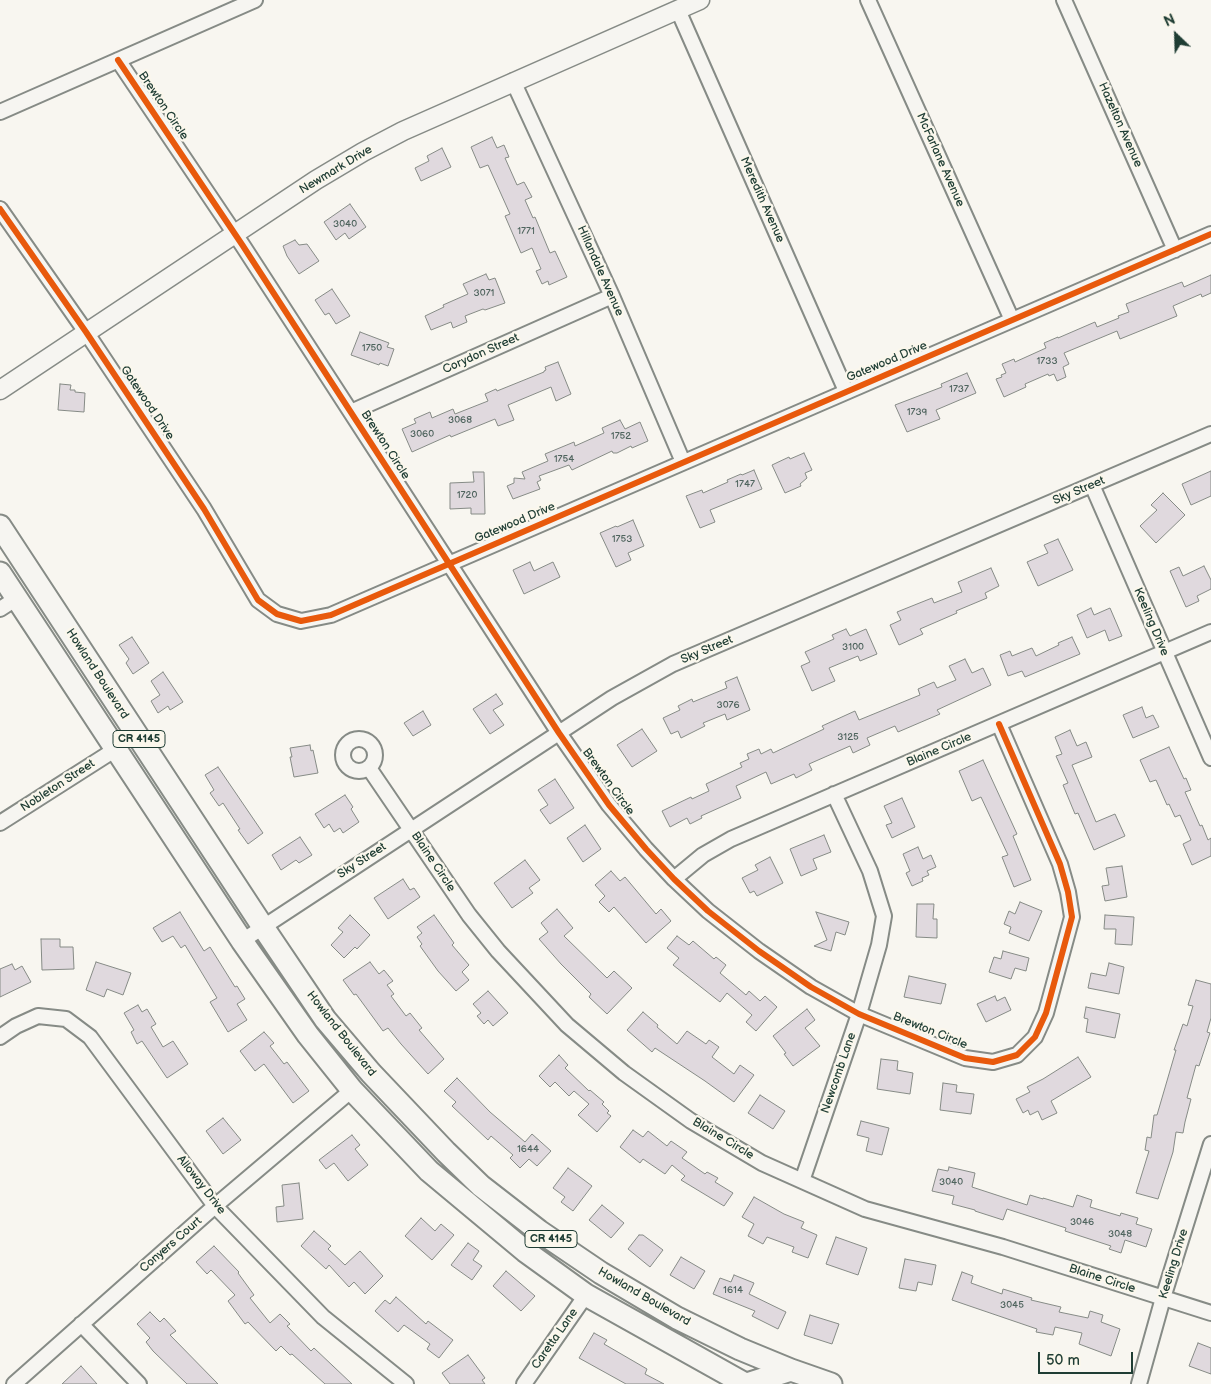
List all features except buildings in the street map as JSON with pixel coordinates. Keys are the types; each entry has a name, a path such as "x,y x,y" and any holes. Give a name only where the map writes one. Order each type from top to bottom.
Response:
{"main road":[{"name":"Howland Boulevard","path":"0,526 263,927 325,1018 370,1073 439,1145 481,1186 539,1230 601,1273 677,1318 740,1349 831,1384"},
{"name":"Howland Boulevard","path":"0,572 8,604 116,749 242,941 308,1035 352,1090 429,1171 525,1251 586,1294 745,1384"},
{"path":"706,1363 740,1349"},
{"path":"745,1384 791,1370"}],"street":[{"path":"0,112 255,0"},
{"name":"Newmark Drive","path":"0,390 316,180 363,152 403,131 700,0"},
{"name":"McFarlane Avenue","path":"868,0 1012,320"},
{"name":"Hazelton Avenue","path":"1064,0 1175,250"},
{"name":"Meredith Avenue","path":"678,10 846,391"},
{"name":"Brewton Circle","path":"118,60 236,234 559,733 608,805 646,849 708,911 811,987 859,1014 965,1058 993,1062 1017,1054 1035,1037 1046,1013 1072,917 1068,892 1060,864 999,724"},
{"name":"Hillandale Avenue","path":"513,82 612,296 683,462"},
{"name":"Gatewood Drive","path":"0,209 86,332 204,509 258,600 276,614 301,621 331,615 1211,234"},
{"name":"Corydon Street","path":"351,412 612,296"},
{"name":"Sky Street","path":"242,941 612,698 673,664 1211,434"},
{"name":"Keeling Drive","path":"1092,485 1211,758"},
{"name":"Blaine Circle","path":"674,879 703,855 731,839 1211,632"},
{"name":"Nobleton Street","path":"0,823 116,749"},
{"name":"Blaine Circle","path":"368,768 469,915 498,952 567,1024 624,1073 691,1121 762,1162 865,1209 1003,1247 1211,1313"},
{"name":"Newcomb Lane","path":"802,1181 859,1014 879,945 884,916 870,871 834,794"},
{"name":"Alloway Drive","path":"0,1036 38,1016 66,1019 90,1037 215,1206 323,1317 406,1384"},
{"name":"Conyers Court","path":"14,1384 215,1206 352,1090"},
{"name":"Keeling Drive","path":"1139,1384 1163,1298 1211,1144"},
{"name":"Caretta Lane","path":"524,1384 586,1294"},
{"path":"81,1324 139,1384"}],"cycle path":[{"path":"118,60 243,246 559,733 609,805 646,849 708,911 759,951 811,987 859,1014 965,1058 993,1062 1017,1055 1035,1037 1046,1013 1072,917 1068,892 1060,864 999,724"},
{"path":"0,209 86,332 204,509 258,600 277,614 301,621 331,615 1211,234"}]}
